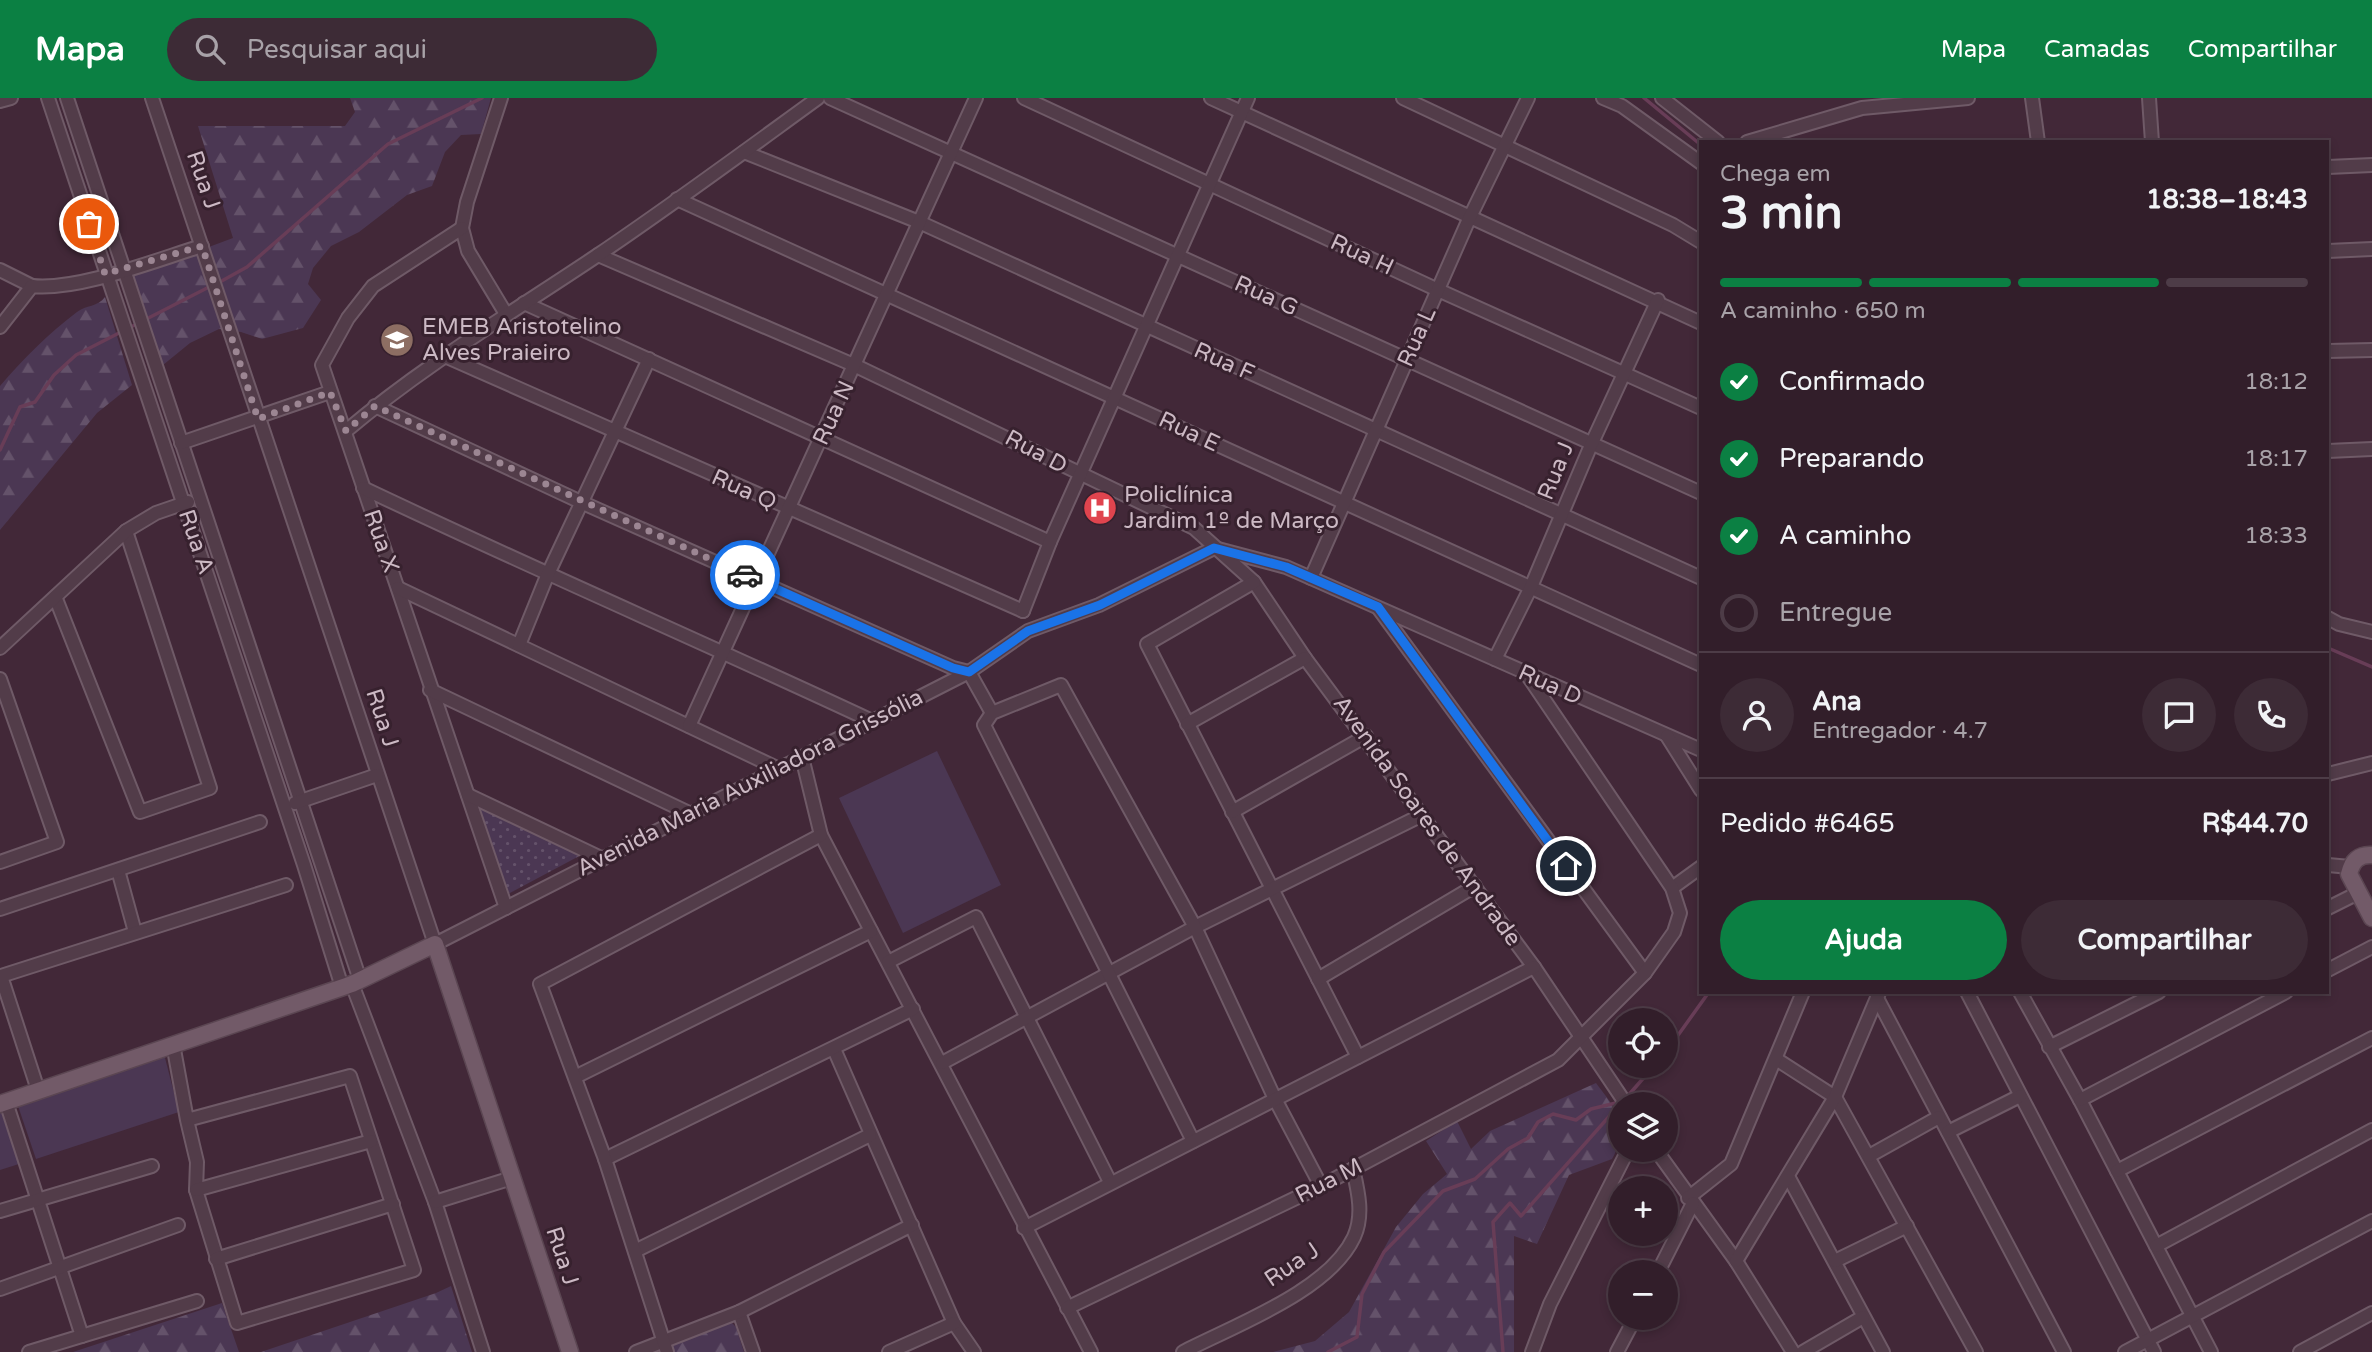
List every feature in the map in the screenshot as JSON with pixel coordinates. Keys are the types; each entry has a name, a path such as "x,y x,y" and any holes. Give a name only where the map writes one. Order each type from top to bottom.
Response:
{"main road":[{"path":"2372,855 2362,856 2350,867 2350,879 2372,918"},
{"path":"3,1103 351,984 435,944"},
{"name":"Rua J","path":"435,944 570,1352"}],"street":[{"path":"0,101 11,98"},
{"name":"Rua A","path":"48,98 114,272 144,330 300,801 351,984"},
{"name":"Rua A","path":"67,98 114,272 121,323 284,806 435,1202 483,1352"},
{"name":"Rua J","path":"152,98 376,775 435,944"},
{"path":"346,431 375,406 506,314 598,255 818,98"},
{"name":"Rua G","path":"831,98 950,155 1699,492"},
{"name":"Rua N","path":"689,726 856,366 976,98"},
{"name":"Rua H","path":"1024,98 1438,290 1699,407"},
{"path":"1211,98 1469,219 1658,300 1699,322"},
{"path":"1028,631 1023,611 1050,542 1248,98"},
{"path":"1403,98 1673,225 1699,241"},
{"name":"Rua L","path":"1311,578 1469,219 1528,98"},
{"path":"1603,98 1622,106 1699,162"},
{"path":"1662,98 1715,140"},
{"path":"1754,140 1861,103 1968,98"},
{"path":"2032,98 2038,140"},
{"path":"2149,98 2152,140"},
{"path":"499,102 462,228 468,251 506,314"},
{"name":"Rua F","path":"744,152 919,222 1699,577"},
{"path":"2329,167 2372,165"},
{"name":"Rua E","path":"677,199 1699,664"},
{"name":"Rua X","path":"462,228 373,286 348,318 321,365 346,431 430,690 506,908"},
{"path":"0,270 32,286 45,287 114,272 202,246"},
{"path":"2329,251 2372,249"},
{"name":"Rua D","path":"598,255 856,366 988,427 1079,475 1194,528 1214,548 1286,567 1699,749"},
{"path":"0,327 32,286"},
{"name":"Rua J","path":"1495,659 1531,587 1591,445 1658,300"},
{"path":"524,303 1050,542"},
{"path":"2329,351 2372,350"},
{"name":"Rua Q","path":"447,357 1023,611"},
{"path":"519,646 547,576 649,359"},
{"path":"181,443 258,419 330,392"},
{"path":"375,406 583,503 953,668 969,672 992,713"},
{"path":"158,432 175,425"},
{"path":"2329,451 2372,449"},
{"path":"363,488 547,576 723,651 872,721"},
{"path":"0,648 125,531 156,513 200,498"},
{"path":"56,598 140,813 210,788 125,531"},
{"name":"Avenida Soares de Andrade","path":"1214,548 1254,583 1305,658 1366,736 1534,967 1617,1092"},
{"name":"Avenida Maria Auxiliadora Grissólia","path":"435,944 969,672 1028,631 1100,605 1214,548"},
{"path":"1254,583 1147,645 1358,1057"},
{"path":"398,588 779,769"},
{"path":"1378,607 1645,973"},
{"path":"2329,618 2351,628 2372,632"},
{"path":"1187,724 1305,658"},
{"path":"1528,676 1672,888 1699,868"},
{"path":"0,679 57,842 0,862"},
{"path":"1193,1141 984,725 992,713 1061,685 1195,927 1275,1099 1321,1186"},
{"path":"430,690 691,814"},
{"path":"254,715 270,709"},
{"path":"1232,812 1366,736"},
{"path":"1667,736 1699,787"},
{"path":"802,757 821,835 1091,1352"},
{"path":"2329,775 2372,763"},
{"path":"284,806 376,775"},
{"path":"468,795 603,859"},
{"path":"942,1063 1195,927 1422,815"},
{"path":"0,909 260,822"},
{"path":"666,1348 605,1159 540,984 821,835"},
{"path":"2329,864 2350,867"},
{"path":"118,870 135,932"},
{"path":"38,1090 1,975 286,885"},
{"path":"1318,979 1475,886"},
{"name":"Rua M","path":"1068,1308 1321,1186 1558,1060 1582,1039 1645,973 1674,932 1680,913 1672,888"},
{"path":"2329,908 2358,893"},
{"path":"888,962 976,917 1110,1182"},
{"path":"575,1077 871,931"},
{"path":"2329,969 2372,947"},
{"path":"1024,1228 1534,967"},
{"path":"1664,1260 1691,1200 1731,1164 1802,994"},
{"path":"1968,994 2154,1352"},
{"path":"2021,994 2080,1100 2211,1352"},
{"path":"2049,1048 2155,994"},
{"path":"2080,1100 2282,994"},
{"path":"1737,1261 1836,1097 1878,995"},
{"path":"1878,995 1938,1117 2064,1352"},
{"path":"605,1159 913,1009"},
{"path":"2117,1171 2372,1038"},
{"path":"173,1044 187,1120 197,1162 195,1190 237,1323 414,1270 350,1076 187,1120"},
{"path":"834,1049 954,1324 974,1352"},
{"path":"1776,1059 1836,1097 1976,1352"},
{"path":"1948,1132 2020,1096"},
{"path":"3,1103 82,1336"},
{"path":"1869,1156 1938,1117"},
{"path":"2156,1246 2372,1130"},
{"path":"635,1251 870,1135"},
{"path":"195,1190 372,1140"},
{"path":"1532,1352 1550,1304 1622,1162"},
{"path":"1664,1162 1737,1261 1793,1352"},
{"path":"0,1211 152,1166"},
{"name":"Rua J","path":"1184,1352 1307,1288 1342,1257 1355,1235 1361,1200 1353,1169"},
{"path":"435,1202 512,1178"},
{"path":"1788,1178 1882,1352"},
{"path":"216,1259 393,1205"},
{"path":"2125,1352 2372,1221"},
{"path":"0,1289 178,1225"},
{"path":"636,1352 666,1348 912,1225"},
{"path":"1835,1261 1907,1226"},
{"path":"29,1352 197,1301"},
{"path":"739,1312 752,1352"},
{"path":"2300,1352 2372,1313"},
{"path":"1802,1352 1863,1317"},
{"path":"889,1352 954,1324"},
{"path":"1618,1352 1629,1330"}],"green space":[{"path":"350,98 491,98 481,134 461,135 445,152 432,186 407,195 359,232 331,246 313,268 308,284 321,300 303,328 262,339 219,329 190,343 163,365 131,276 233,238 198,126 345,126 355,112"},
{"path":"105,297 132,385 97,413 0,530 0,386 56,329 77,312 99,303"},
{"path":"937,751 1001,885 903,933 839,798"},
{"path":"473,802 583,854 506,895"},
{"path":"164,1054 179,1112 36,1159 17,1103"},
{"path":"1596,1083 1608,1099 1608,1160 1569,1175 1537,1244 1514,1236 1514,1352 1273,1352 1315,1341 1349,1312 1396,1227 1423,1194 1447,1174 1426,1141 1457,1121 1471,1149 1490,1131"},
{"path":"0,1109 19,1164 0,1170"},
{"path":"451,1286 472,1352 261,1352 436,1293"},
{"path":"222,1303 239,1352 73,1352"},
{"path":"730,1321 736,1327 744,1352 672,1352 670,1346"}],"waterway":[{"path":"218,283 247,267 388,144 482,98"},
{"path":"1644,98 1699,143"},
{"path":"0,450 20,407 35,402 54,375 76,355 211,286"},
{"path":"2329,648 2372,667"},
{"path":"1678,1035 1708,994"},
{"path":"1631,1092 1644,1078"},
{"path":"1328,1352 1357,1337 1362,1294 1384,1252 1443,1191 1475,1179 1508,1149 1528,1138 1538,1122 1553,1114 1576,1120 1591,1109 1608,1105"},
{"path":"1503,1352 1493,1222 1510,1203 1521,1216 1608,1118"}],"way so far":[{"path":"89,224 105,274 202,246 258,419 330,392 346,431 375,406 745,575"}],"place":[{"name":"EMEB Aristotelino Alves Praieiro","path":"397,340"},
{"name":"Policlínica Jardim 1º de Março","path":"1100,508"}],"route":[{"path":"745,575 953,668 969,672 1028,631 1100,605 1214,548 1286,567 1378,607 1566,866"}]}
